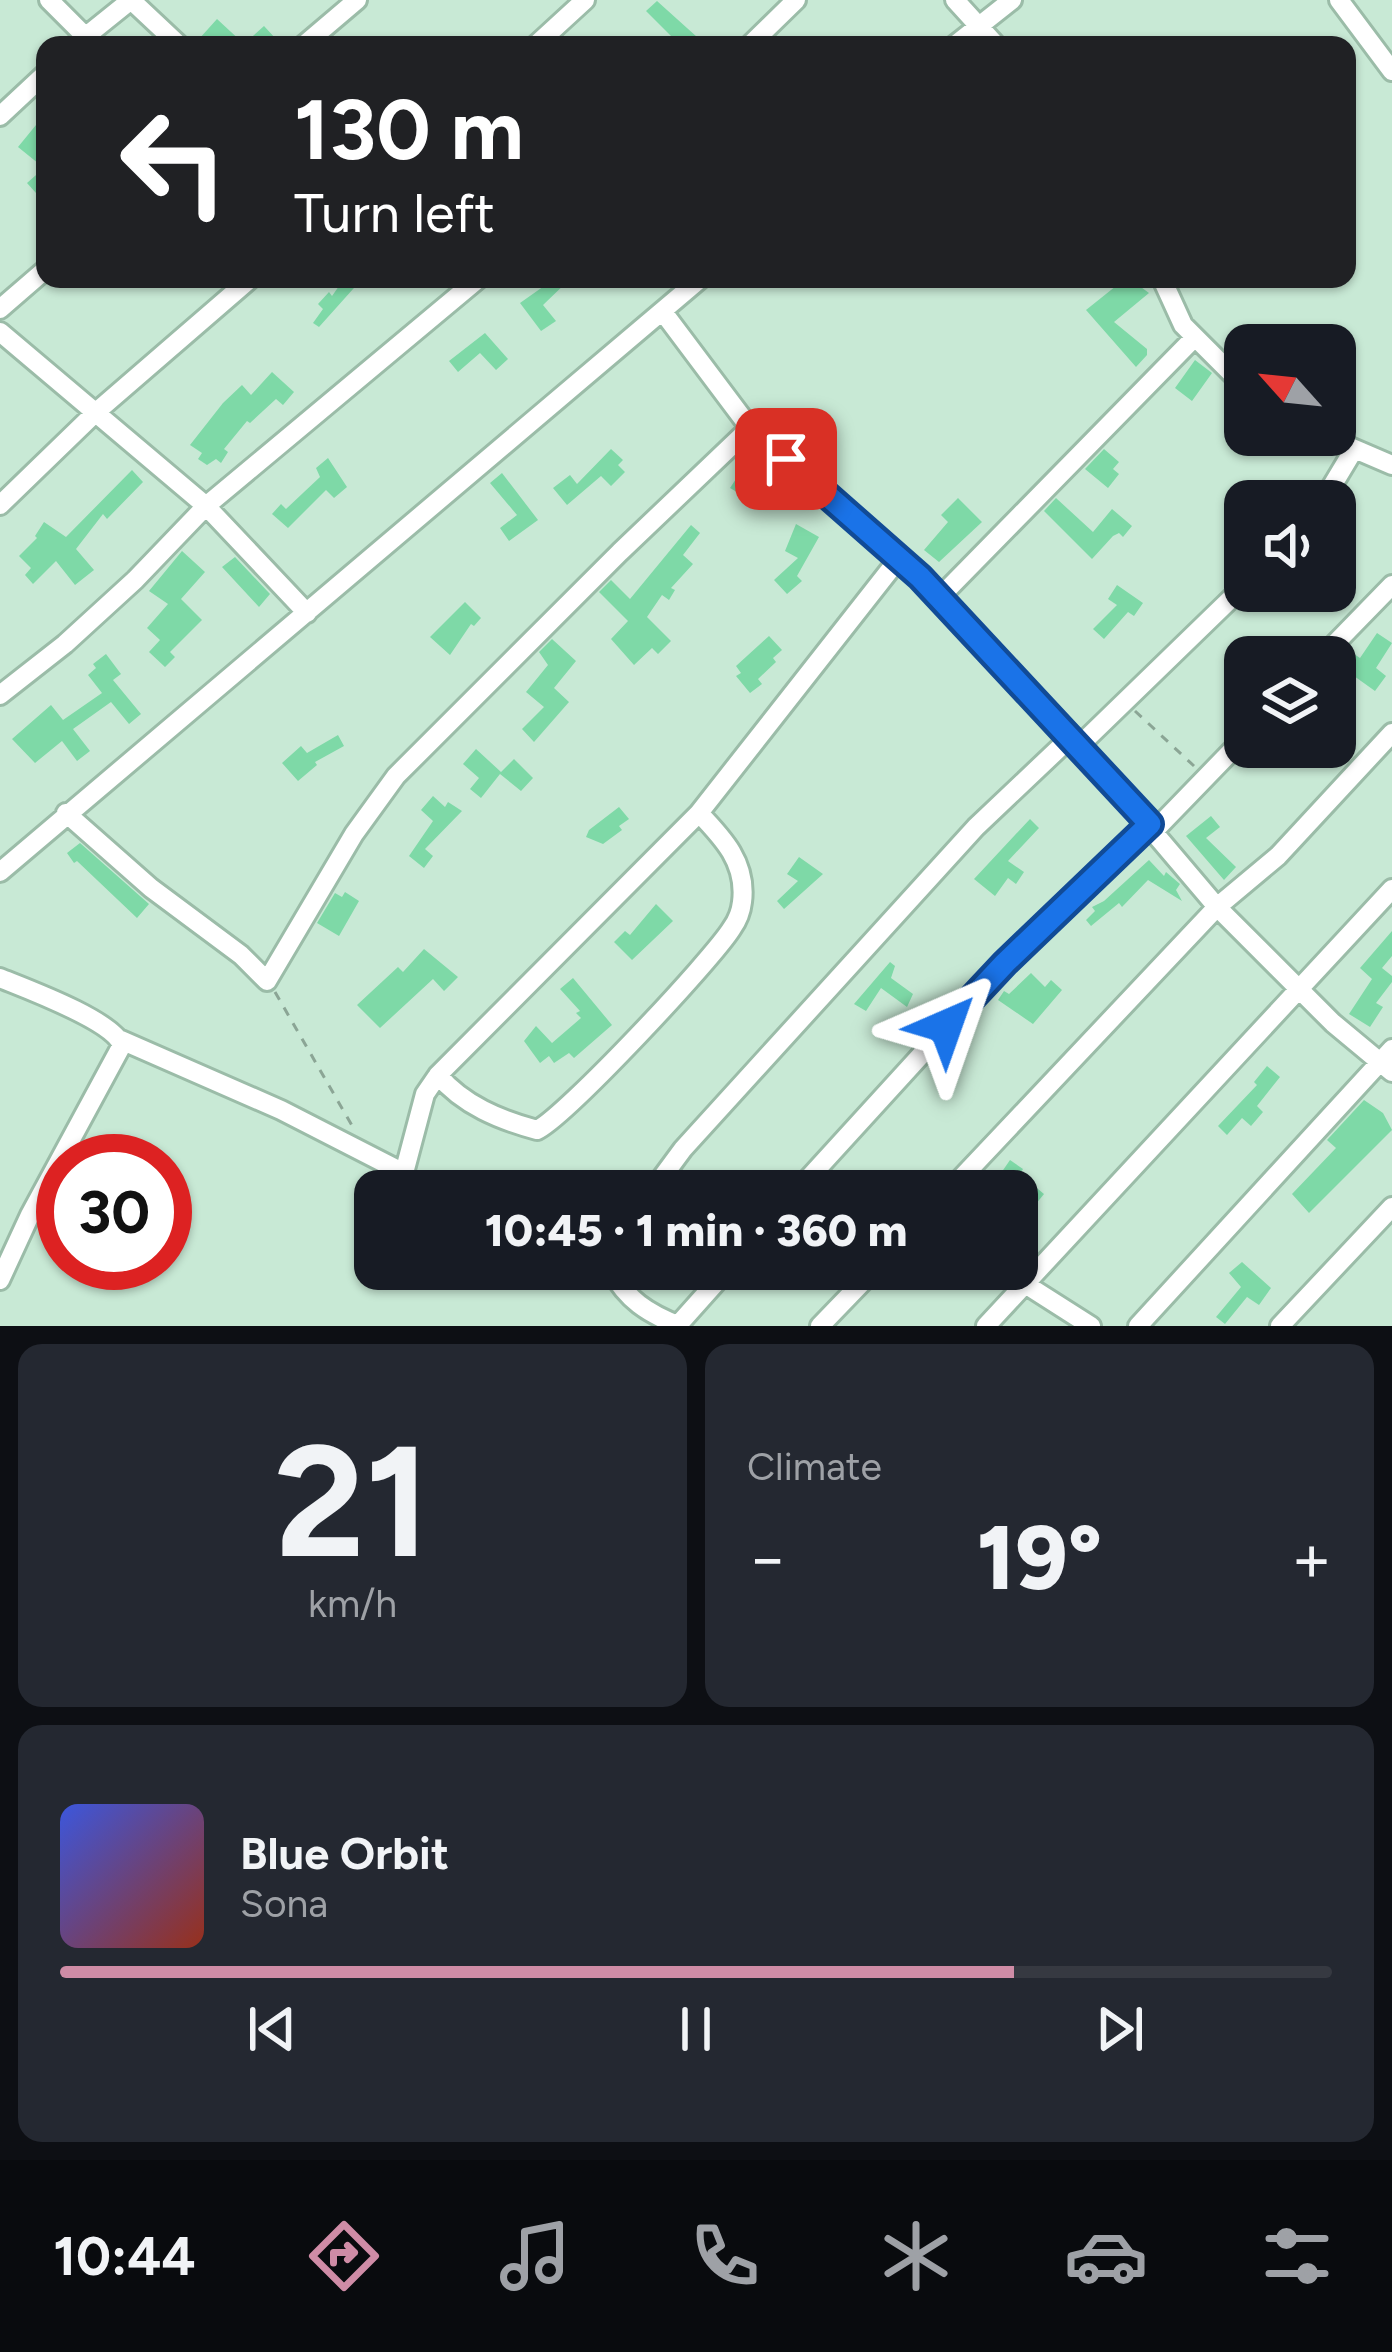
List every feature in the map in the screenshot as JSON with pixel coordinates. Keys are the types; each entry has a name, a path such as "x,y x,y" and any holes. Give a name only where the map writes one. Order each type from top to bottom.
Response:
{"street":[{"path":"49,0 77,36"},
{"path":"85,36 131,0 169,36"},
{"path":"315,36 357,0"},
{"path":"546,36 585,0"},
{"path":"759,36 796,0"},
{"path":"955,0 989,36"},
{"path":"966,36 1012,0"},
{"path":"1339,0 1392,71"},
{"path":"1373,46 1392,30"},
{"path":"0,116 36,82"},
{"path":"0,310 36,278"},
{"path":"0,505 95,413 240,288"},
{"path":"0,694 135,580 206,506 467,288"},
{"path":"0,872 690,288"},
{"path":"1165,288 1194,338 1224,367"},
{"path":"663,312 750,428 900,557 1076,741 1217,907 1299,990 1388,1061 1138,1326"},
{"path":"0,332 206,506 307,614"},
{"path":"940,597 1194,338"},
{"path":"66,813 267,981 354,833 396,776 750,428"},
{"path":"1356,452 1392,465"},
{"path":"0,978 404,1173 424,1094 438,1075 699,813 900,557"},
{"path":"1342,636 1392,585"},
{"path":"667,1170 976,827 1125,702 1224,605"},
{"path":"969,1170 1217,907 1279,856 1392,733"},
{"path":"816,1170 1005,963 1224,758"},
{"path":"438,1075 470,1104 537,1130 571,1102 702,964 739,916 742,886 731,847 699,813"},
{"path":"1038,1270 1392,889"},
{"path":"0,1280 119,1052 121,1040"},
{"path":"1280,1326 1392,1207"},
{"path":"623,1290 643,1310 679,1326 710,1290"},
{"path":"820,1326 854,1290"},
{"path":"986,1326 1019,1290"},
{"path":"1034,1290 1091,1326"}],"path":[{"path":"1125,702 1206,777"},
{"path":"267,981 371,1158"}],"building":[{"path":"657,1 696,36 671,36 646,11"},
{"path":"217,19 235,36 202,36"},
{"path":"264,26 273,36 253,36"},
{"path":"36,125 36,162 18,147"},
{"path":"338,288 354,288 319,327 313,323 323,309 318,304 329,292 332,296"},
{"path":"541,288 561,288 543,305 556,321 541,331 520,303"},
{"path":"1114,288 1142,288 1149,293 1114,322 1147,349 1136,367 1086,310"},
{"path":"485,333 508,359 496,370 480,353 458,372 449,361"},
{"path":"1195,360 1212,373 1192,401 1175,388"},
{"path":"272,372 294,392 283,405 276,399 247,421 224,449 228,452 221,463 216,459 207,465 198,459 202,453 190,445 223,403 242,385 251,395"},
{"path":"611,449 623,460 618,465 625,472 611,486 601,476 567,505 553,488 570,475 577,484"},
{"path":"1104,449 1119,462 1113,469 1119,474 1108,488 1085,469"},
{"path":"755,450 772,465 749,499 730,488"},
{"path":"328,458 347,487 334,498 326,490 288,528 272,514 281,504 286,509 320,477 316,468"},
{"path":"132,470 143,482 107,519 103,514 76,549 94,570 75,585 56,561 33,584 25,575 31,568 19,556 37,538 44,522 66,537"},
{"path":"502,473 538,520 509,541 500,528 517,515 490,483"},
{"path":"958,498 982,522 939,562 924,550 948,522 941,515"},
{"path":"1056,498 1093,532 1112,509 1132,526 1123,537 1113,536 1092,559 1044,511"},
{"path":"796,524 819,537 797,576 802,581 787,594 774,580 798,558 785,551"},
{"path":"691,525 700,533 683,555 693,564 671,588 675,590 669,600 662,595 647,617 671,641 658,654 652,648 634,665 611,639 628,621 599,592 611,580 630,599"},
{"path":"182,551 205,572 181,599 202,620 170,652 175,657 165,667 149,652 160,640 147,628 168,604 149,591"},
{"path":"235,557 270,594 259,607 222,567"},
{"path":"1117,585 1143,603 1104,639 1093,629 1117,605 1108,599"},
{"path":"465,602 481,618 471,624 450,655 430,637"},
{"path":"1377,633 1392,643 1376,668 1386,676 1375,691 1356,677 1356,655 1360,658"},
{"path":"769,636 782,650 758,679 762,684 750,693 736,676 741,673 736,666"},
{"path":"552,639 576,661 554,688 569,702 534,742 522,729 544,707 526,692 548,665 539,652"},
{"path":"106,654 121,674 113,680 141,714 129,724 111,702 73,729 90,751 77,761 62,741 35,763 12,739 51,705 63,720 102,693 88,675"},
{"path":"338,735 344,746 315,762 298,781 282,763 301,746 307,753"},
{"path":"476,749 501,772 514,759 533,778 521,791 500,774 481,798 470,789 479,778 463,764"},
{"path":"433,796 445,807 448,802 462,811 425,849 433,856 424,868 409,856 433,821 421,810"},
{"path":"619,807 629,819 619,826 622,830 603,844 586,837 589,830"},
{"path":"1211,816 1220,827 1206,838 1236,867 1224,880 1186,836"},
{"path":"1030,819 1039,828 1008,861 1024,872 1016,884 1008,878 995,896 974,879"},
{"path":"80,843 149,904 137,918 74,863 67,853"},
{"path":"799,857 823,874 784,909 777,901 798,881 787,874"},
{"path":"1149,860 1180,884 1176,890 1182,901 1148,880 1122,907 1119,903 1091,926 1086,920 1095,911 1092,907"},
{"path":"345,892 359,901 339,936 317,923 335,893 342,897"},
{"path":"656,904 673,921 632,960 614,942 625,931 630,935"},
{"path":"1392,931 1392,956 1382,968 1392,982 1376,1003 1383,1007 1370,1027 1349,1014 1372,979 1360,968"},
{"path":"424,949 458,977 444,991 433,979 380,1028 357,1005 398,967 403,972"},
{"path":"890,962 895,966 891,978 913,994 907,1007 881,988 866,1011 854,1004"},
{"path":"1031,973 1045,987 1051,980 1062,990 1033,1024 998,1000"},
{"path":"573,978 612,1025 574,1058 569,1053 554,1063 549,1056 540,1063 524,1041 536,1026 552,1043 581,1018 560,989"},
{"path":"1267,1066 1280,1077 1257,1106 1263,1112 1251,1126 1242,1118 1227,1135 1218,1126 1257,1085 1254,1082"},
{"path":"1364,1100 1383,1113 1392,1130 1309,1213 1292,1194 1336,1148 1327,1140"},
{"path":"1010,1160 1023,1169 1022,1170 1003,1170"},
{"path":"1242,1262 1271,1288 1259,1305 1247,1297 1225,1324 1216,1317 1241,1287 1229,1273"}],"route":[{"path":"786,459 920,577 1150,824 946,1026"}]}
